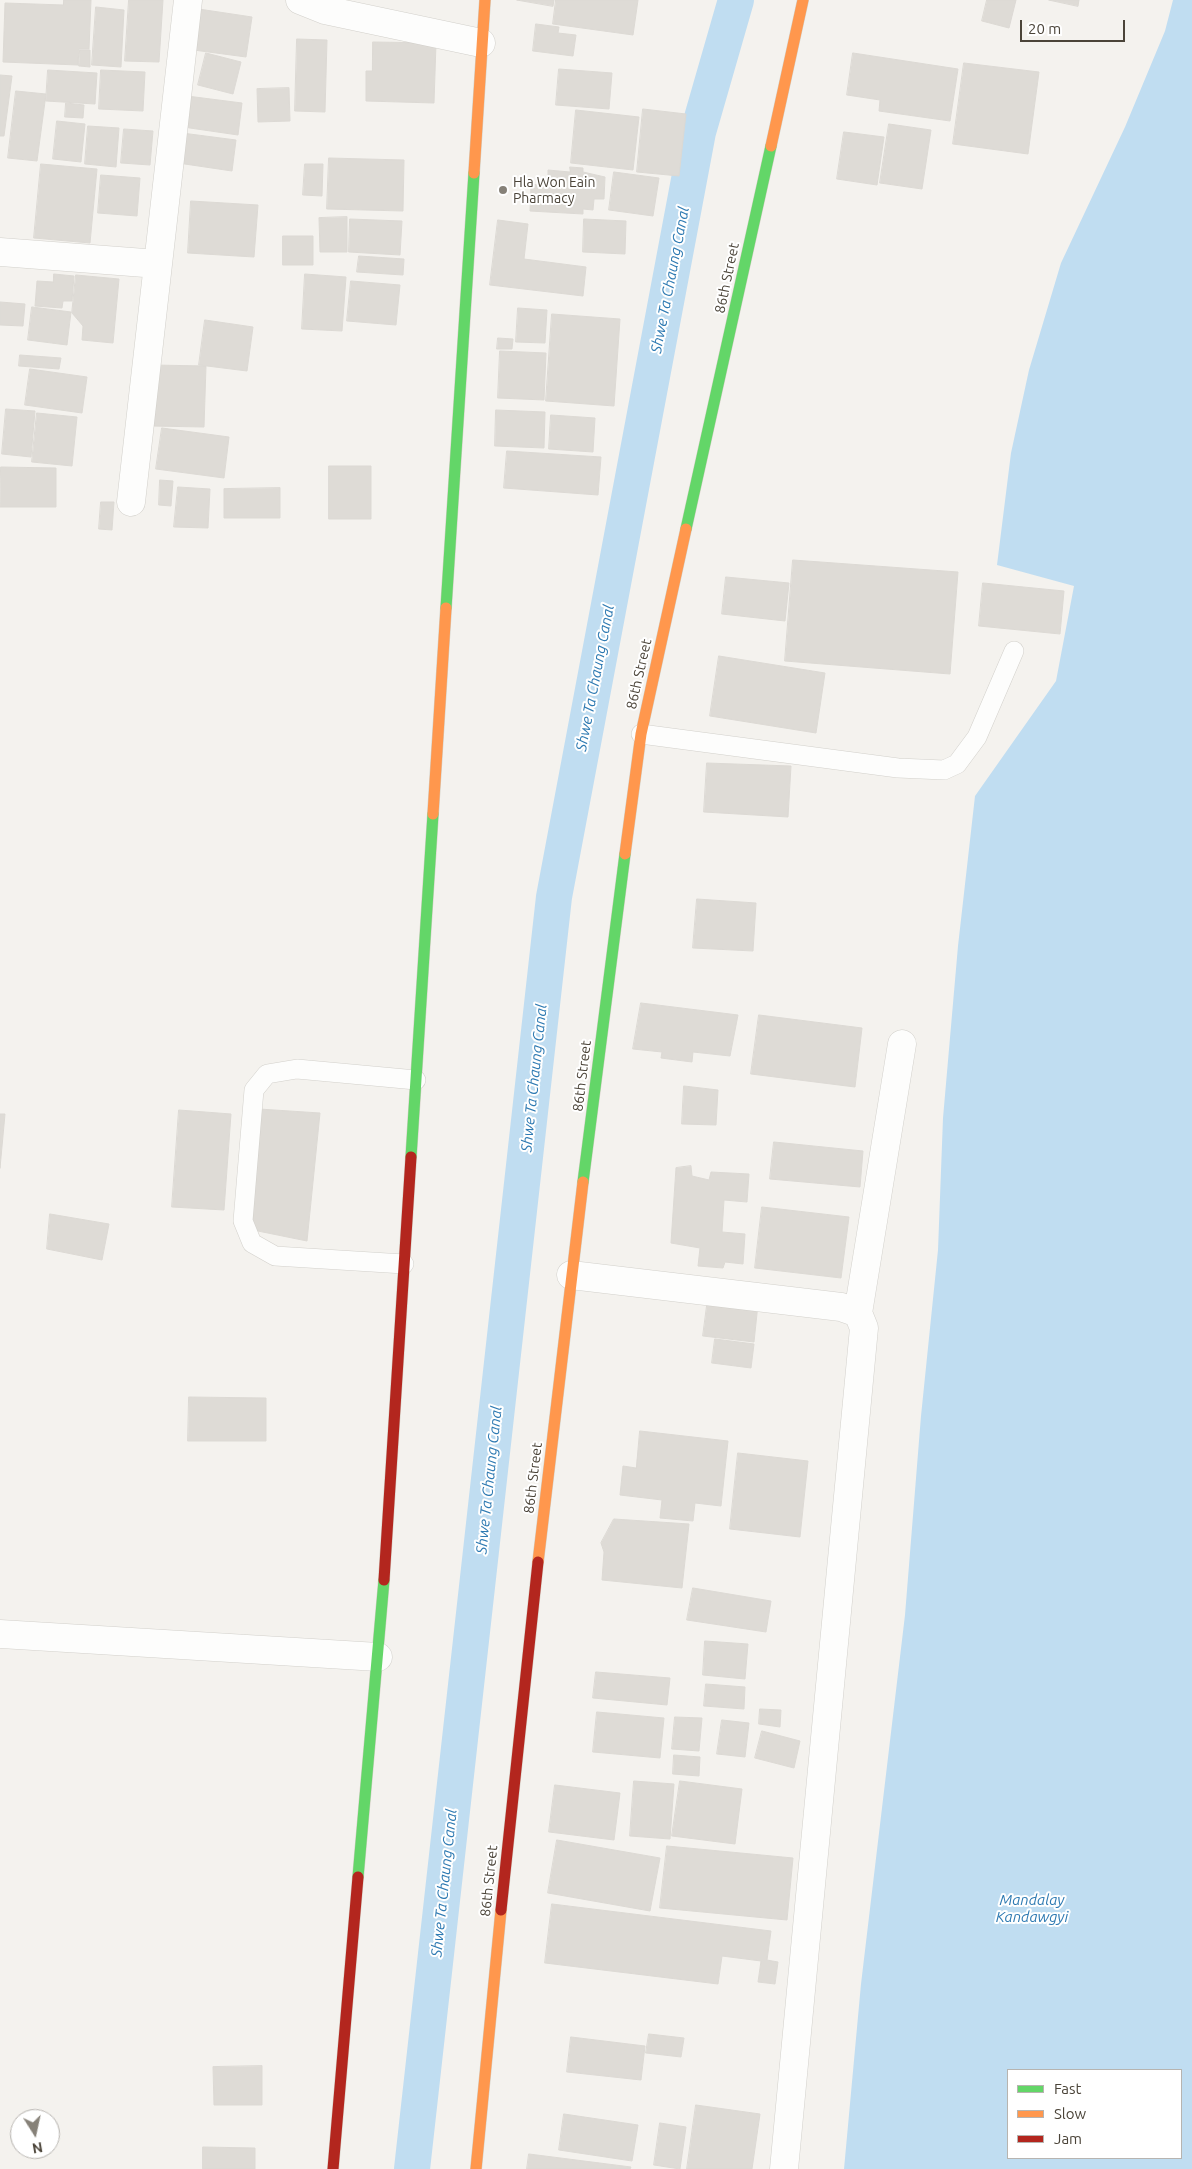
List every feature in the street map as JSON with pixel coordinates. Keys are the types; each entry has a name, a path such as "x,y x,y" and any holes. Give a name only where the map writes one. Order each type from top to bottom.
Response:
{"main road":[{"path":"333,2169 389,1524 485,0"},
{"name":"86th Street","path":"476,2169 517,1749 572,1275 641,734 803,0"}],"street":[{"path":"131,502 188,0"},
{"path":"300,0 325,10 481,43"},
{"path":"0,252 158,264"},
{"path":"784,2169 863,1343 864,1328 858,1313 902,1044"},
{"path":"572,1275 841,1308 858,1313"},
{"path":"0,1634 378,1656"}],"lane":[{"path":"641,734 898,768 944,770 958,764 977,737 1014,651"},
{"path":"404,1264 275,1256 252,1242 243,1221 254,1090 267,1074 297,1069 416,1080"}],"water":[{"name":"Mandalay Kandawgyi","path":"1173,0 1192,0 1192,2169 844,2169 861,1984 905,1615 921,1416 938,1250 943,1118 958,946 975,796 1056,681 1074,586 997,565 1011,453 1029,370 1061,263 1125,127 1165,31"}],"building":[{"path":"64,0 91,0 89,49 79,49 78,65 3,62 5,3 63,5"},
{"path":"129,0 163,0 159,62 125,61"},
{"path":"517,0 554,0 553,6"},
{"path":"556,0 638,0 633,35 553,24"},
{"path":"987,0 1016,0 1009,28 982,21"},
{"path":"1049,0 1079,0 1078,6"},
{"path":"96,7 124,10 121,67 92,65"},
{"path":"192,8 252,17 246,57 186,49"},
{"path":"536,24 559,27 558,33 576,35 573,56 533,51"},
{"path":"297,39 327,40 325,112 295,111"},
{"path":"373,42 436,43 434,103 366,101 366,71 372,71"},
{"path":"80,50 90,50 90,67 79,66"},
{"path":"206,53 241,62 233,94 198,85"},
{"path":"853,53 958,69 950,121 879,111 880,100 847,95"},
{"path":"964,63 1039,72 1028,154 953,144"},
{"path":"559,69 612,73 609,109 556,105"},
{"path":"48,70 97,73 95,104 46,101"},
{"path":"101,70 145,72 143,111 99,109"},
{"path":"0,75 12,76 4,136 0,136"},
{"path":"289,88 290,121 258,122 257,89"},
{"path":"16,91 46,94 37,161 8,158"},
{"path":"187,96 242,103 238,135 183,127"},
{"path":"66,103 84,105 83,118 65,117"},
{"path":"643,109 686,114 679,176 637,172"},
{"path":"576,110 639,117 633,170 571,163"},
{"path":"57,121 85,124 81,162 53,159"},
{"path":"889,124 931,130 922,189 880,183"},
{"path":"88,126 119,128 116,167 85,164"},
{"path":"124,129 153,131 150,165 121,163"},
{"path":"844,132 884,137 877,185 837,179"},
{"path":"182,133 236,140 232,171 178,163"},
{"path":"329,158 404,160 403,211 327,209"},
{"path":"41,164 97,169 90,243 34,238"},
{"path":"305,164 323,164 322,196 303,195"},
{"path":"570,167 583,168 583,172 605,177 604,199 594,199 593,210 583,209 583,214 530,211 531,184 540,185 541,179 548,180 548,170 570,172"},
{"path":"614,172 659,178 653,216 609,210"},
{"path":"101,175 140,178 137,216 98,213"},
{"path":"191,201 258,205 254,257 188,253"},
{"path":"347,217 347,252 320,252 319,218"},
{"path":"350,219 402,221 400,255 349,252"},
{"path":"584,219 626,221 625,254 583,252"},
{"path":"498,220 528,224 524,259 586,267 583,296 490,285"},
{"path":"283,236 313,236 313,265 283,265"},
{"path":"359,256 404,259 403,275 357,272"},
{"path":"54,274 74,276 72,301 63,301 62,308 35,306 37,281 53,282"},
{"path":"305,274 346,277 342,331 302,329"},
{"path":"76,275 119,279 113,343 82,340 83,326 72,313"},
{"path":"351,281 400,285 396,325 347,321"},
{"path":"0,302 25,304 23,326 0,325"},
{"path":"32,307 71,312 67,345 28,340"},
{"path":"518,308 547,310 545,343 516,342"},
{"path":"552,314 620,319 614,406 546,401"},
{"path":"205,320 253,327 247,371 199,365"},
{"path":"498,338 513,339 512,349 497,349"},
{"path":"500,351 546,353 544,400 498,398"},
{"path":"20,355 61,358 59,369 19,366"},
{"path":"153,365 206,366 204,427 151,426"},
{"path":"30,369 87,377 82,413 25,405"},
{"path":"6,409 35,411 31,457 2,454"},
{"path":"496,410 545,412 544,448 495,446"},
{"path":"37,413 77,417 72,466 32,462"},
{"path":"551,415 595,418 593,452 549,449"},
{"path":"162,428 229,437 224,478 156,469"},
{"path":"507,451 601,457 598,495 504,488"},
{"path":"329,466 371,466 371,519 329,519"},
{"path":"1,467 56,468 56,507 0,507"},
{"path":"160,480 173,481 171,506 159,505"},
{"path":"178,487 210,489 208,528 174,527"},
{"path":"280,488 280,518 224,518 224,489"},
{"path":"101,502 114,502 112,530 99,529"},
{"path":"793,560 958,572 950,674 785,661"},
{"path":"726,577 789,583 785,621 722,614"},
{"path":"983,583 1064,591 1060,634 979,626"},
{"path":"719,656 825,673 816,733 710,716"},
{"path":"707,763 791,766 788,817 704,812"},
{"path":"697,899 756,903 753,951 693,948"},
{"path":"641,1003 738,1015 730,1056 693,1052 692,1062 661,1058 662,1052 633,1049"},
{"path":"759,1015 862,1028 855,1087 751,1074"},
{"path":"684,1086 718,1090 716,1125 682,1124"},
{"path":"259,1109 320,1113 307,1241 248,1229"},
{"path":"179,1110 231,1114 224,1210 172,1207"},
{"path":"0,1114 5,1114 0,1168"},
{"path":"774,1142 863,1151 860,1187 770,1179"},
{"path":"691,1166 692,1176 709,1180 711,1172 749,1174 747,1202 724,1200 722,1232 745,1234 743,1264 725,1262 723,1268 698,1266 700,1248 671,1243 676,1168"},
{"path":"762,1207 849,1217 841,1278 755,1268"},
{"path":"50,1214 109,1224 102,1260 47,1249"},
{"path":"708,1298 758,1304 754,1342 703,1336"},
{"path":"715,1339 754,1344 751,1368 712,1363"},
{"path":"189,1397 266,1398 266,1441 188,1441"},
{"path":"640,1431 728,1441 721,1506 695,1503 693,1521 660,1518 662,1500 620,1495 623,1466 636,1468"},
{"path":"738,1453 808,1461 800,1537 730,1529"},
{"path":"614,1519 689,1524 682,1588 602,1580 604,1552 601,1543"},
{"path":"693,1588 771,1601 766,1632 687,1620"},
{"path":"705,1641 748,1644 745,1679 703,1675"},
{"path":"596,1672 670,1678 667,1705 593,1698"},
{"path":"706,1684 745,1687 744,1709 704,1706"},
{"path":"760,1709 781,1710 780,1727 759,1724"},
{"path":"597,1712 664,1718 660,1758 593,1752"},
{"path":"675,1717 702,1718 699,1751 672,1749"},
{"path":"722,1720 749,1723 745,1757 717,1754"},
{"path":"762,1731 800,1741 794,1768 755,1758"},
{"path":"674,1755 700,1757 699,1776 673,1774"},
{"path":"634,1781 674,1784 670,1839 630,1836"},
{"path":"680,1781 742,1789 735,1844 672,1836"},
{"path":"555,1785 620,1793 614,1840 549,1832"},
{"path":"557,1840 660,1858 650,1911 548,1893"},
{"path":"667,1846 793,1858 787,1920 660,1908"},
{"path":"552,1904 771,1931 767,1960 778,1962 775,1984 758,1982 761,1961 722,1956 718,1984 545,1963"},
{"path":"649,2034 684,2038 681,2057 646,2053"},
{"path":"571,2037 645,2046 641,2080 567,2072"},
{"path":"262,2066 262,2105 214,2105 213,2067"},
{"path":"696,2105 760,2114 752,2169 687,2169"},
{"path":"564,2114 638,2125 632,2161 559,2150"},
{"path":"660,2123 686,2127 680,2169 654,2165"},
{"path":"203,2147 255,2148 255,2169 203,2169"},
{"path":"529,2154 631,2167 630,2169 527,2169"}],"waterway":[{"name":"Shwe Ta Chaung Canal","path":"412,2169 554,897 698,132 736,0"}],"traffic: fast":[{"path":"686,529 771,146"},
{"path":"446,608 474,173"},
{"path":"411,1157 433,814"},
{"path":"583,1182 625,854"},
{"path":"358,1877 384,1580"}],"traffic: slow":[{"path":"474,173 485,0"},
{"path":"771,146 803,0"},
{"path":"625,854 641,734 686,529"},
{"path":"433,814 446,608"},
{"path":"538,1562 583,1182"},
{"path":"476,2169 501,1910"}],"traffic: jam":[{"path":"384,1580 411,1157"},
{"path":"501,1910 538,1562"},
{"path":"333,2169 358,1877"}],"place":[{"name":"Hla Won Eain Pharmacy","path":"503,190"}]}
